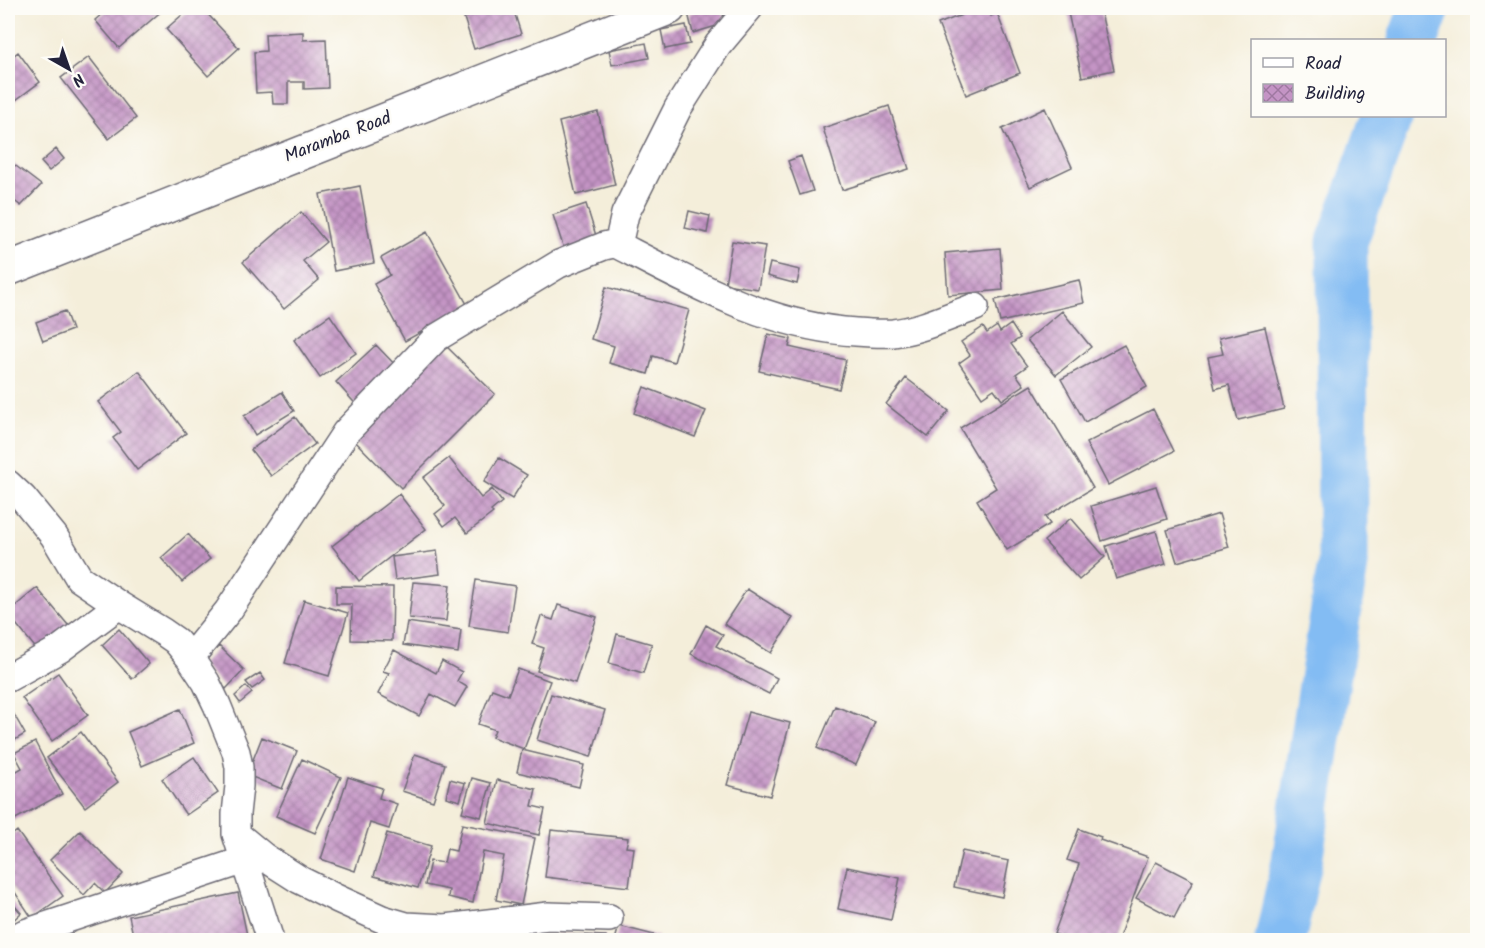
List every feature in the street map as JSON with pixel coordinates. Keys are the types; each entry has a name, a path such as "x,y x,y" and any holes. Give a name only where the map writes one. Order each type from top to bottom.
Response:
{"street":[{"name":"Maramba Road","path":"8,269 623,16 669,8"},
{"path":"618,245 625,214 678,108 718,45 749,8"},
{"path":"190,658 228,611 346,432 436,338 559,264 604,246 618,245 754,311 799,324 839,331 893,333 915,328 975,307"},
{"path":"8,484 23,498 54,536 79,579 176,641 206,682 236,752 239,767 237,834 270,940"},
{"path":"8,678 60,649 119,605"},
{"path":"237,834 264,857 300,880 382,919 406,926 445,928 548,916 609,918"},
{"path":"12,940 25,933 245,860"}],"building":[{"path":"109,8 165,8 119,48 95,20"},
{"path":"190,8 202,8 239,48 208,76 166,29"},
{"path":"495,8 513,8 521,34 474,49 464,18"},
{"path":"707,8 721,8 726,23 693,33 688,13"},
{"path":"980,8 988,8 991,16 997,13 1020,73 966,95 938,24"},
{"path":"1067,8 1100,8 1114,70 1082,77"},
{"path":"686,25 690,44 665,49 661,30"},
{"path":"303,32 303,40 326,39 328,88 304,89 304,82 288,82 288,104 273,104 272,92 256,93 254,52 266,51 265,34"},
{"path":"646,43 649,58 612,65 609,50"},
{"path":"18,52 40,82 9,105 8,60"},
{"path":"89,57 136,118 109,139 61,78"},
{"path":"889,106 909,169 842,190 823,128"},
{"path":"1045,108 1072,167 1030,187 1002,129"},
{"path":"598,112 615,185 576,195 559,122"},
{"path":"56,149 64,159 49,171 41,162"},
{"path":"801,156 813,191 800,195 788,161"},
{"path":"8,160 41,185 21,206 8,196"},
{"path":"360,186 374,263 334,271 320,194"},
{"path":"586,204 598,242 565,252 553,215"},
{"path":"689,211 710,216 707,233 685,228"},
{"path":"301,212 326,242 303,261 319,280 284,309 243,262"},
{"path":"427,232 468,306 405,341 374,284 390,275 381,258"},
{"path":"732,241 765,246 758,289 725,284"},
{"path":"1000,248 1003,290 948,295 945,253"},
{"path":"770,263 800,270 797,284 767,276"},
{"path":"1079,280 1084,303 1000,322 995,300"},
{"path":"606,287 689,310 674,362 653,356 648,374 609,363 614,346 591,339"},
{"path":"65,311 72,330 43,341 36,322"},
{"path":"1062,311 1091,347 1056,375 1027,340"},
{"path":"330,315 356,353 320,378 294,340"},
{"path":"1011,324 1020,338 1011,344 1027,366 1016,374 1024,385 1002,400 994,389 982,397 959,363 970,355 961,342 983,327 987,333 997,326 1000,332"},
{"path":"1265,327 1284,409 1238,420 1229,385 1215,389 1208,357 1223,354 1219,338"},
{"path":"768,334 791,339 789,347 846,360 839,389 759,371"},
{"path":"442,342 495,394 401,488 349,435"},
{"path":"376,345 401,371 360,409 336,382"},
{"path":"1124,345 1147,387 1085,422 1061,379"},
{"path":"139,371 186,433 137,470 113,438 121,432 98,402"},
{"path":"906,378 949,411 928,437 886,404"},
{"path":"1031,385 1093,488 1045,517 1050,524 1007,550 977,500 996,488 960,428"},
{"path":"644,387 706,411 695,437 634,413"},
{"path":"282,392 294,411 255,435 244,416"},
{"path":"1153,409 1174,451 1108,485 1086,443"},
{"path":"295,417 315,444 271,476 251,450"},
{"path":"449,458 481,498 492,489 502,502 491,511 493,513 467,533 455,518 444,526 435,514 445,506 423,478"},
{"path":"499,458 527,475 512,499 484,482"},
{"path":"1156,486 1167,519 1102,541 1091,506"},
{"path":"399,494 426,529 359,581 332,546"},
{"path":"1219,514 1229,547 1177,562 1167,530"},
{"path":"1071,518 1105,557 1079,580 1044,541"},
{"path":"1156,531 1166,564 1116,579 1106,546"},
{"path":"188,534 210,559 182,582 161,558"},
{"path":"437,551 440,574 395,580 392,557"},
{"path":"476,580 515,586 508,632 469,626"},
{"path":"413,582 450,585 446,621 409,618"},
{"path":"336,586 393,587 392,641 351,640 352,604 336,604"},
{"path":"37,588 73,631 42,656 8,614"},
{"path":"747,589 793,618 771,653 724,624"},
{"path":"304,600 348,613 329,676 285,663"},
{"path":"558,605 597,617 575,683 537,671 544,648 532,644 541,616 553,620"},
{"path":"407,622 461,630 458,653 403,645"},
{"path":"706,625 723,635 716,646 777,678 769,694 691,654"},
{"path":"119,629 149,664 132,679 102,645"},
{"path":"617,634 652,644 643,673 609,663"},
{"path":"219,646 244,670 226,689 201,665"},
{"path":"394,650 436,673 442,661 462,672 457,681 467,687 455,707 431,694 419,716 378,694 389,673 383,671"},
{"path":"518,669 550,681 524,749 492,737 495,730 478,724 492,689 508,695"},
{"path":"58,673 88,715 52,741 22,698"},
{"path":"260,673 265,680 252,689 246,682"},
{"path":"246,686 252,693 240,703 235,696"},
{"path":"551,694 605,710 591,757 537,740"},
{"path":"8,704 25,734 8,744"},
{"path":"835,706 875,722 856,765 817,748"},
{"path":"180,709 194,743 142,766 128,732"},
{"path":"748,712 790,723 770,796 727,785"},
{"path":"81,732 118,782 85,807 47,758"},
{"path":"262,737 297,751 282,789 247,775"},
{"path":"35,742 62,794 8,823 8,776 22,768 14,753"},
{"path":"522,750 584,765 579,787 517,772"},
{"path":"415,754 445,764 433,801 402,791"},
{"path":"194,757 218,793 186,815 162,779"},
{"path":"302,759 341,777 315,833 276,816"},
{"path":"348,777 382,788 379,798 397,804 389,829 370,823 355,871 321,859"},
{"path":"472,778 491,783 481,817 462,812"},
{"path":"450,779 465,783 460,801 446,797"},
{"path":"497,780 536,789 532,806 545,809 539,835 487,823"},
{"path":"462,824 535,838 521,905 496,900 504,856 483,852 473,903 448,897 449,890 425,885 430,861 444,863 447,849 456,851"},
{"path":"1079,829 1101,837 1100,840 1148,857 1118,940 1073,940 1054,934 1079,864 1067,860"},
{"path":"551,830 628,838 626,847 634,848 629,887 545,877"},
{"path":"17,831 63,896 32,918 8,882 8,838"},
{"path":"80,831 123,874 105,893 95,883 84,895 50,860"},
{"path":"387,833 431,846 418,888 374,876"},
{"path":"962,851 1009,861 1002,897 954,887"},
{"path":"1156,862 1193,881 1174,918 1136,898"},
{"path":"847,867 900,878 891,920 838,909"},
{"path":"238,893 248,940 134,940 129,916"},
{"path":"8,898 21,913 8,925"},
{"path":"619,926 658,936 657,940 615,940"},
{"path":"557,934 606,936 606,940 556,940"}],"waterway":[{"path":"1413,39 1425,8"},
{"path":"1280,940 1297,861 1343,564 1342,242 1387,117"}]}
